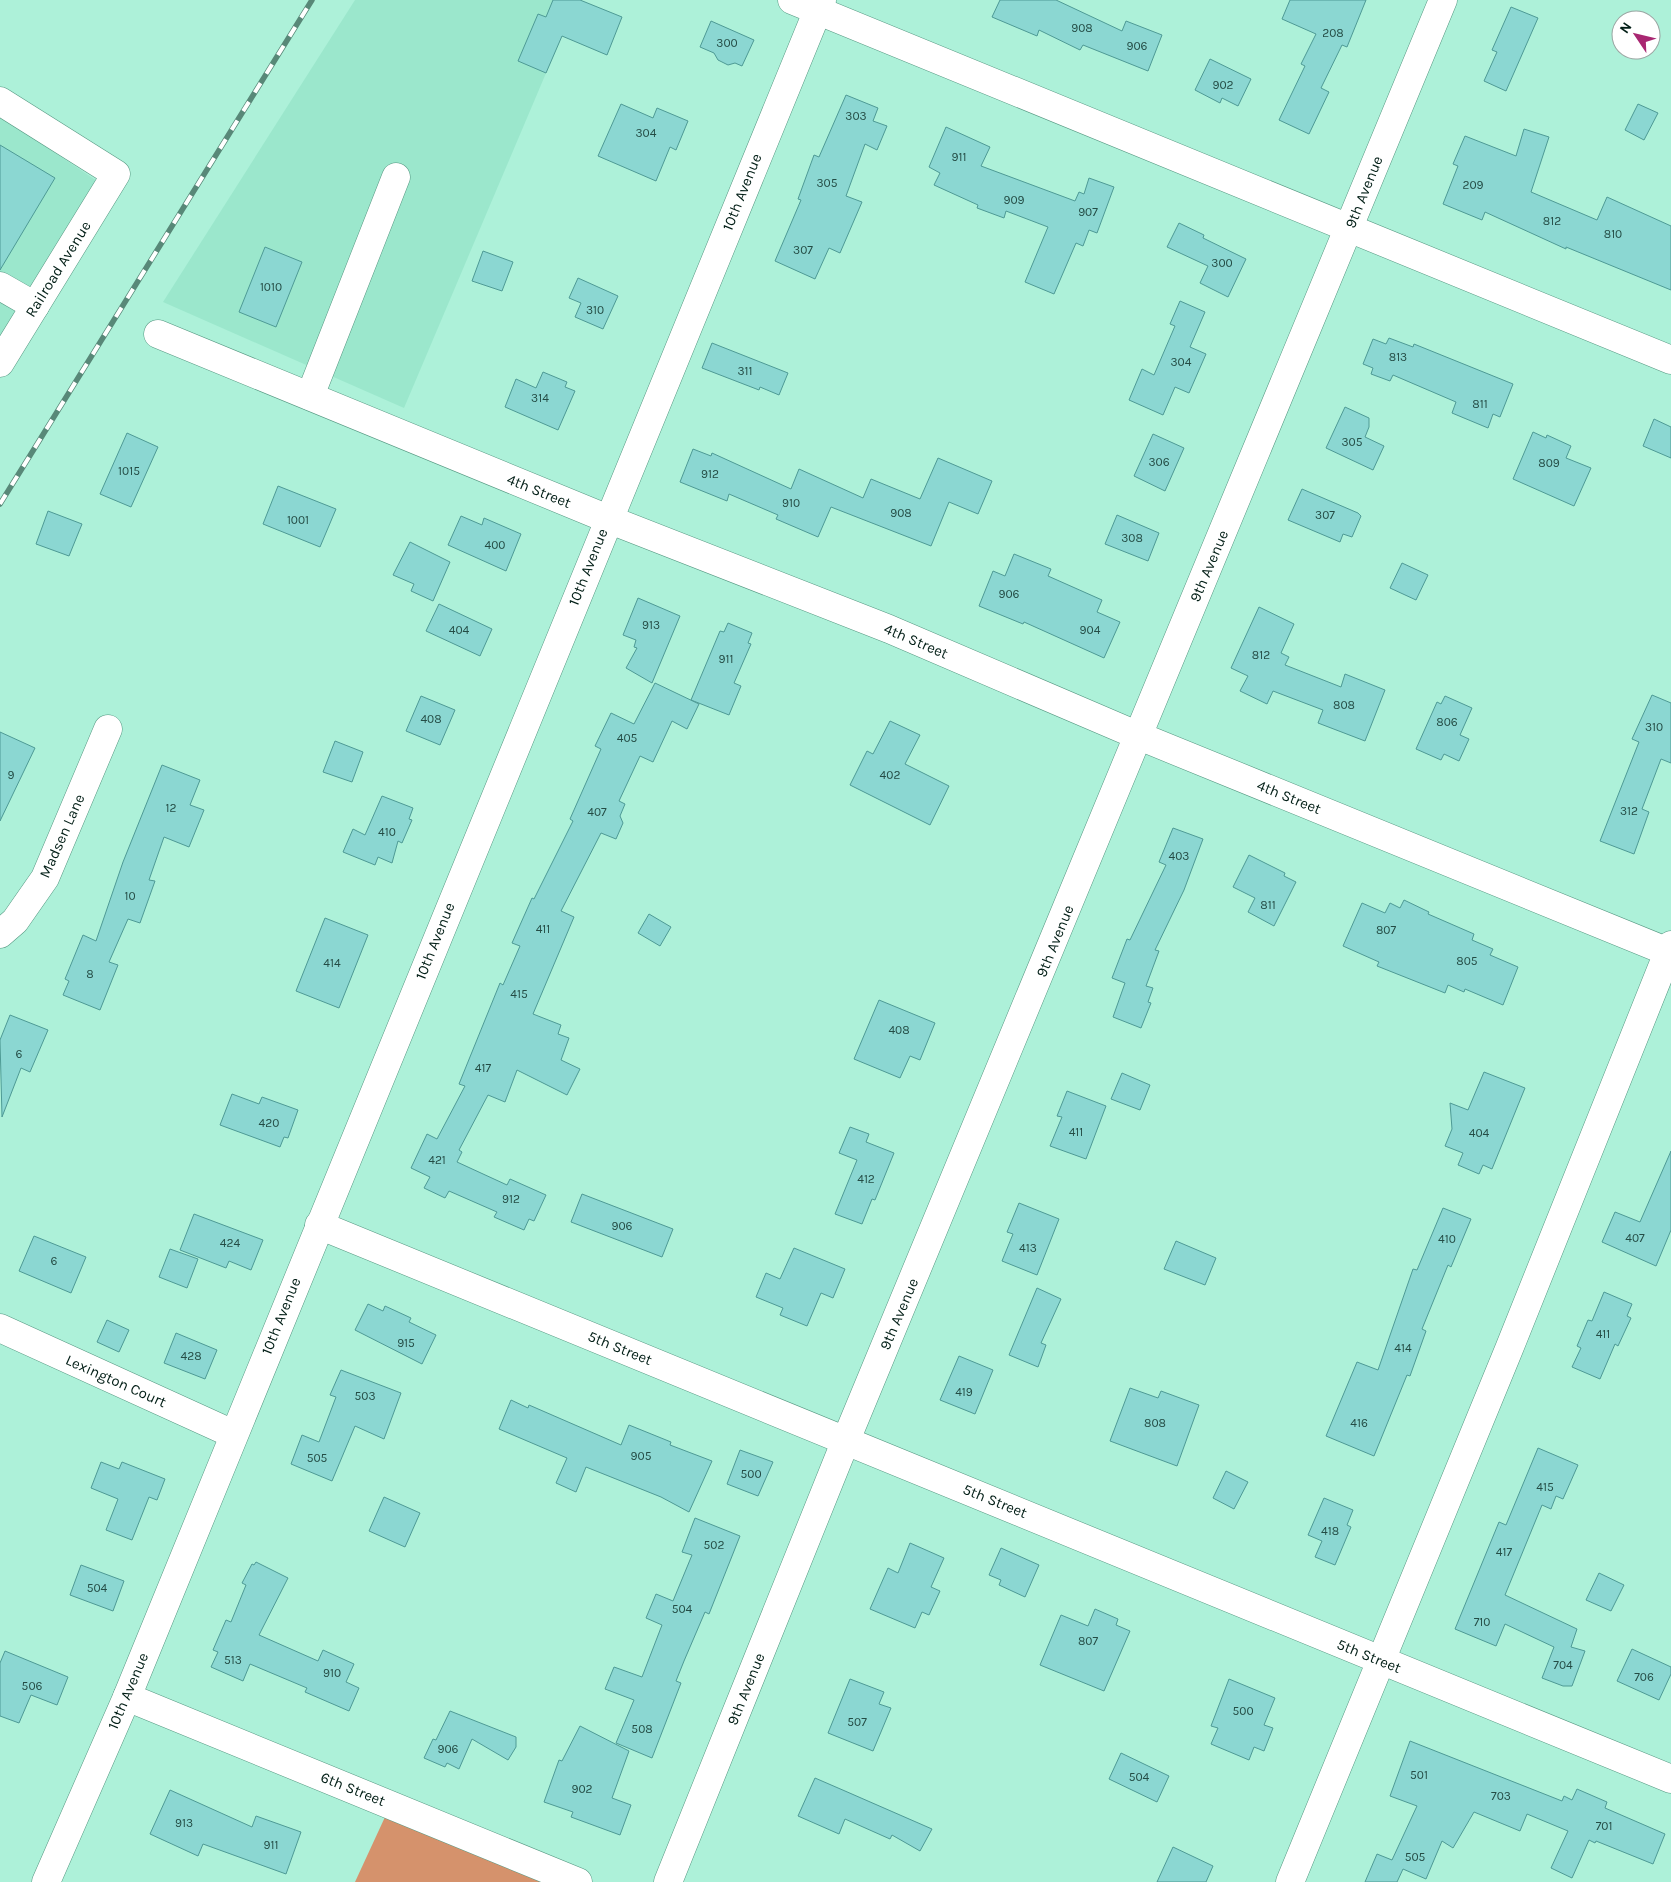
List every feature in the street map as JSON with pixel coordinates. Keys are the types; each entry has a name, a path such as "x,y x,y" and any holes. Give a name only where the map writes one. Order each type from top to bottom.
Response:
{"street":[{"path":"792,0 819,5 1348,230 1671,360"},
{"name":"9th Avenue","path":"668,1882 846,1440 1443,0"},
{"name":"10th Avenue","path":"46,1882 127,1697 232,1434 819,5"},
{"name":"Railroad Avenue","path":"0,101 116,174 0,363"},
{"path":"310,396 396,177"},
{"path":"0,286 35,306"},
{"name":"4th Street","path":"158,334 608,519 889,629 1138,736 1670,950"},
{"name":"Madsen Lane","path":"0,934 15,920 45,878 108,729"},
{"path":"1290,1882 1382,1661 1670,950"},
{"name":"5th Street","path":"318,1225 1671,1779"},
{"name":"Lexington Court","path":"0,1328 232,1434"},
{"name":"6th Street","path":"127,1697 578,1882"}],"shaded area":[{"path":"355,0 577,0 404,408 163,302"},
{"path":"0,116 100,183 0,342"},
{"path":"385,1817 548,1882 355,1882"}],"building":[{"path":"553,0 580,0 622,17 607,55 562,36 546,73 518,61 538,14 546,17"},
{"path":"1000,0 1056,0 1122,31 1126,21 1162,35 1148,71 1083,45 1080,50 1039,30 1037,36 992,17"},
{"path":"1290,0 1366,0 1347,47 1342,45 1321,88 1329,92 1309,134 1279,120 1305,66 1301,64 1316,34 1282,19"},
{"path":"1511,7 1538,18 1506,91 1484,81 1497,52 1492,50"},
{"path":"711,21 754,40 742,66 735,63 728,65 718,60 714,53 700,47"},
{"path":"1210,59 1251,79 1238,106 1222,98 1220,103 1195,90"},
{"path":"846,95 878,108 873,121 887,126 877,150 865,144 846,196 862,202 840,253 829,248 815,279 775,261 801,200 798,199 814,155 819,157"},
{"path":"621,104 653,118 657,108 688,121 676,150 670,147 656,181 598,156"},
{"path":"1638,104 1658,113 1644,140 1625,130"},
{"path":"946,127 990,147 981,166 1075,201 1079,192 1084,194 1089,178 1114,187 1097,233 1089,230 1083,246 1076,243 1054,294 1025,282 1048,227 1006,211 1004,218 977,208 978,205 934,185 940,173 929,167"},
{"path":"1524,129 1549,137 1531,192 1597,220 1607,197 1671,226 1671,290 1566,247 1566,249 1485,212 1482,220 1443,204 1458,166 1453,164 1465,136 1516,156"},
{"path":"0,145 55,178 0,270"},
{"path":"1179,223 1204,235 1203,238 1246,259 1228,297 1200,283 1208,266 1167,247"},
{"path":"265,247 302,262 276,327 239,312"},
{"path":"483,251 513,262 502,291 472,281"},
{"path":"578,278 618,296 603,329 575,317 581,303 569,298"},
{"path":"1180,301 1205,312 1190,347 1206,354 1189,393 1175,387 1163,415 1129,400 1142,369 1154,375 1175,326 1170,324"},
{"path":"1389,338 1413,347 1414,344 1513,384 1500,417 1493,414 1488,428 1452,413 1456,402 1393,375 1390,381 1371,374 1373,368 1363,364 1373,339 1386,344"},
{"path":"712,343 788,373 779,395 760,387 759,390 702,368"},
{"path":"543,372 567,382 565,387 575,391 558,430 505,407 516,379 536,388"},
{"path":"1345,407 1369,418 1369,427 1365,437 1384,446 1373,470 1326,448"},
{"path":"1654,419 1671,427 1671,458 1643,446"},
{"path":"1533,432 1546,438 1547,435 1571,446 1566,458 1591,468 1574,506 1513,479"},
{"path":"127,433 158,447 131,507 100,494"},
{"path":"1153,434 1184,448 1165,491 1134,476"},
{"path":"693,449 711,456 712,453 791,489 799,469 863,498 871,479 920,499 938,458 992,481 978,514 949,502 931,546 831,507 818,537 776,519 778,515 729,494 727,501 680,482"},
{"path":"278,486 336,509 320,547 263,524"},
{"path":"1302,489 1358,513 1361,516 1352,537 1343,534 1340,542 1288,520"},
{"path":"48,511 82,524 69,556 36,544"},
{"path":"1117,515 1159,533 1148,561 1105,544"},
{"path":"461,516 482,525 484,518 521,534 506,571 448,545"},
{"path":"410,542 450,562 433,601 411,591 414,584 393,575"},
{"path":"1014,554 1051,569 1048,576 1102,600 1097,612 1120,622 1104,658 1024,622 1023,624 979,606 993,571 1005,576"},
{"path":"1402,563 1428,575 1416,600 1390,588"},
{"path":"638,598 680,616 652,683 626,668 637,648 634,647 636,640 623,635"},
{"path":"439,604 492,629 480,656 426,631"},
{"path":"1259,607 1294,624 1281,653 1289,657 1285,665 1341,687 1345,674 1385,690 1365,741 1318,723 1323,710 1273,691 1267,704 1240,691 1248,676 1231,668"},
{"path":"728,623 752,633 748,643 751,644 734,683 741,686 729,715 691,700 720,631 724,632"},
{"path":"655,683 699,704 687,729 672,721 653,762 640,756 619,801 625,804 620,816 623,823 616,839 601,833 561,911 574,917 533,1014 561,1025 558,1034 569,1038 561,1060 580,1069 567,1095 517,1070 505,1102 488,1095 459,1150 462,1152 457,1162 507,1185 510,1179 546,1195 534,1221 529,1219 524,1230 494,1217 497,1212 449,1191 445,1198 424,1188 430,1177 411,1168 427,1134 437,1139 465,1086 459,1084 500,983 503,985 520,946 512,943 532,898 534,899 573,821 570,819 601,749 595,746 611,713 634,724"},
{"path":"1652,695 1671,703 1671,763 1661,759 1642,809 1649,812 1634,854 1600,841 1639,742 1632,739"},
{"path":"421,696 455,710 440,745 406,731"},
{"path":"1445,696 1472,708 1460,735 1469,739 1459,761 1444,754 1441,760 1416,749 1437,702 1441,704"},
{"path":"890,721 920,735 905,764 949,786 930,825 850,785 867,751 873,754"},
{"path":"0,732 35,748 0,821"},
{"path":"335,741 363,752 352,782 323,772"},
{"path":"162,765 200,780 190,805 204,810 189,847 164,837 149,880 155,881 140,923 128,919 109,962 118,965 100,1010 63,995 69,981 65,979 83,935 96,941 123,862"},
{"path":"382,796 413,808 409,819 412,820 402,843 398,841 392,863 378,857 375,865 343,852 353,829 365,835"},
{"path":"1173,828 1203,839 1184,890 1155,950 1159,951 1146,986 1153,988 1148,1002 1151,1003 1141,1028 1113,1017 1125,983 1112,978 1127,939 1130,940 1166,865 1159,862"},
{"path":"1249,855 1285,873 1284,876 1296,882 1274,926 1248,912 1255,898 1233,887"},
{"path":"1404,900 1429,912 1428,914 1474,934 1472,940 1493,949 1490,955 1518,967 1503,1005 1465,989 1464,992 1448,985 1445,993 1377,966 1379,962 1343,946 1362,903 1385,913 1390,903 1400,908"},
{"path":"649,914 671,927 660,946 638,933"},
{"path":"325,918 368,935 339,1008 296,991"},
{"path":"879,1000 935,1023 920,1060 910,1056 900,1078 854,1059"},
{"path":"10,1015 48,1030 30,1072 21,1068 2,1117 0,1040"},
{"path":"1484,1072 1525,1088 1492,1169 1483,1165 1479,1174 1458,1165 1463,1153 1445,1146 1452,1129 1450,1103 1468,1110"},
{"path":"1122,1073 1150,1085 1140,1110 1111,1099"},
{"path":"1067,1091 1106,1106 1086,1159 1050,1146 1062,1117 1057,1116"},
{"path":"232,1094 259,1104 262,1097 298,1110 288,1138 284,1137 280,1147 220,1125"},
{"path":"850,1127 869,1134 866,1142 894,1153 875,1200 872,1199 862,1224 835,1214 857,1160 839,1153"},
{"path":"1671,1151 1671,1230 1656,1266 1602,1242 1615,1212 1640,1222"},
{"path":"582,1194 673,1229 662,1257 571,1222"},
{"path":"1019,1203 1059,1219 1037,1275 1002,1261 1013,1234 1007,1232"},
{"path":"1443,1208 1471,1219 1451,1267 1448,1265 1422,1329 1426,1331 1410,1376 1407,1375 1374,1456 1326,1436 1357,1362 1378,1370 1413,1269 1417,1270"},
{"path":"194,1214 263,1240 251,1270 229,1261 226,1268 180,1250"},
{"path":"34,1236 86,1257 71,1293 19,1271"},
{"path":"1176,1241 1216,1258 1205,1285 1164,1269"},
{"path":"794,1248 845,1269 833,1298 821,1293 807,1326 780,1315 783,1308 756,1297 766,1273 780,1279"},
{"path":"170,1249 198,1259 187,1288 159,1277"},
{"path":"1037,1288 1061,1299 1041,1343 1046,1345 1038,1367 1009,1355"},
{"path":"1604,1292 1632,1304 1627,1316 1631,1318 1618,1346 1615,1344 1600,1379 1572,1367 1581,1348 1577,1346 1588,1320 1592,1321"},
{"path":"368,1304 383,1311 385,1306 411,1318 409,1322 436,1335 422,1364 355,1330"},
{"path":"107,1320 129,1330 119,1352 97,1342"},
{"path":"176,1333 217,1350 205,1379 164,1363"},
{"path":"959,1356 993,1370 975,1414 940,1400"},
{"path":"341,1370 401,1393 384,1439 355,1426 332,1481 291,1464 302,1435 319,1442 336,1397 330,1395"},
{"path":"1130,1388 1158,1398 1161,1391 1199,1405 1177,1466 1110,1441"},
{"path":"511,1400 528,1408 529,1405 621,1445 629,1425 671,1442 670,1445 712,1461 689,1512 661,1497 586,1467 576,1492 556,1483 567,1458 499,1429"},
{"path":"1538,1448 1578,1465 1563,1499 1556,1496 1551,1509 1542,1505 1505,1595 1577,1629 1571,1647 1585,1651 1572,1686 1563,1686 1542,1678 1554,1647 1505,1624 1496,1646 1455,1629 1499,1522 1506,1525"},
{"path":"740,1450 773,1462 758,1496 727,1484"},
{"path":"101,1462 119,1469 122,1462 165,1479 157,1500 149,1497 132,1540 106,1530 118,1499 91,1488"},
{"path":"1226,1471 1248,1482 1234,1509 1213,1498"},
{"path":"384,1497 420,1513 405,1547 369,1531"},
{"path":"1324,1498 1353,1510 1347,1525 1351,1527 1335,1565 1315,1557 1322,1541 1308,1535"},
{"path":"695,1518 740,1536 709,1614 705,1612 676,1681 681,1683 652,1758 616,1743 634,1700 605,1689 614,1667 642,1677 662,1625 646,1618 656,1594 673,1601 692,1555 682,1552"},
{"path":"910,1543 944,1558 931,1587 940,1591 929,1615 922,1612 915,1628 870,1609 888,1568 898,1573"},
{"path":"1001,1548 1039,1565 1025,1597 999,1585 1001,1580 989,1575"},
{"path":"256,1562 288,1578 259,1635 318,1661 323,1650 354,1664 346,1682 359,1688 349,1711 305,1692 307,1688 250,1664 243,1681 211,1667 218,1652 213,1650 226,1620 231,1622 246,1585 242,1583 252,1564 254,1565"},
{"path":"81,1565 124,1581 113,1611 70,1595"},
{"path":"1599,1573 1624,1585 1611,1611 1586,1600"},
{"path":"1095,1609 1118,1619 1116,1625 1130,1631 1104,1691 1040,1665 1061,1615 1088,1626"},
{"path":"1632,1649 1671,1667 1671,1674 1659,1700 1617,1681"},
{"path":"5,1651 68,1677 57,1705 31,1695 19,1723 0,1716 0,1663"},
{"path":"850,1679 884,1692 879,1704 891,1708 873,1751 828,1733"},
{"path":"1229,1679 1275,1698 1264,1725 1273,1728 1264,1751 1254,1747 1249,1760 1211,1744 1218,1728 1211,1726"},
{"path":"450,1711 516,1737 516,1747 508,1760 472,1739 459,1769 447,1763 445,1767 424,1758 433,1739 436,1740"},
{"path":"580,1726 629,1751 612,1798 631,1805 620,1835 571,1817 573,1812 544,1802 559,1760 562,1761"},
{"path":"1410,1741 1562,1801 1564,1796 1572,1800 1577,1789 1607,1802 1605,1808 1665,1834 1653,1864 1596,1841 1595,1843 1589,1840 1572,1878 1551,1868 1568,1831 1527,1814 1520,1831 1474,1812 1453,1848 1442,1841 1426,1879 1403,1869 1397,1882 1365,1882 1377,1854 1392,1860 1417,1806 1390,1796"},
{"path":"1121,1753 1169,1776 1157,1802 1109,1779"},
{"path":"815,1778 932,1829 920,1851 892,1835 890,1839 845,1819 839,1834 798,1816"},
{"path":"170,1790 252,1827 256,1816 301,1832 286,1874 203,1844 198,1856 150,1834"},
{"path":"1173,1847 1213,1866 1206,1882 1157,1882"}],"railway":[{"path":"0,504 312,0"}]}
